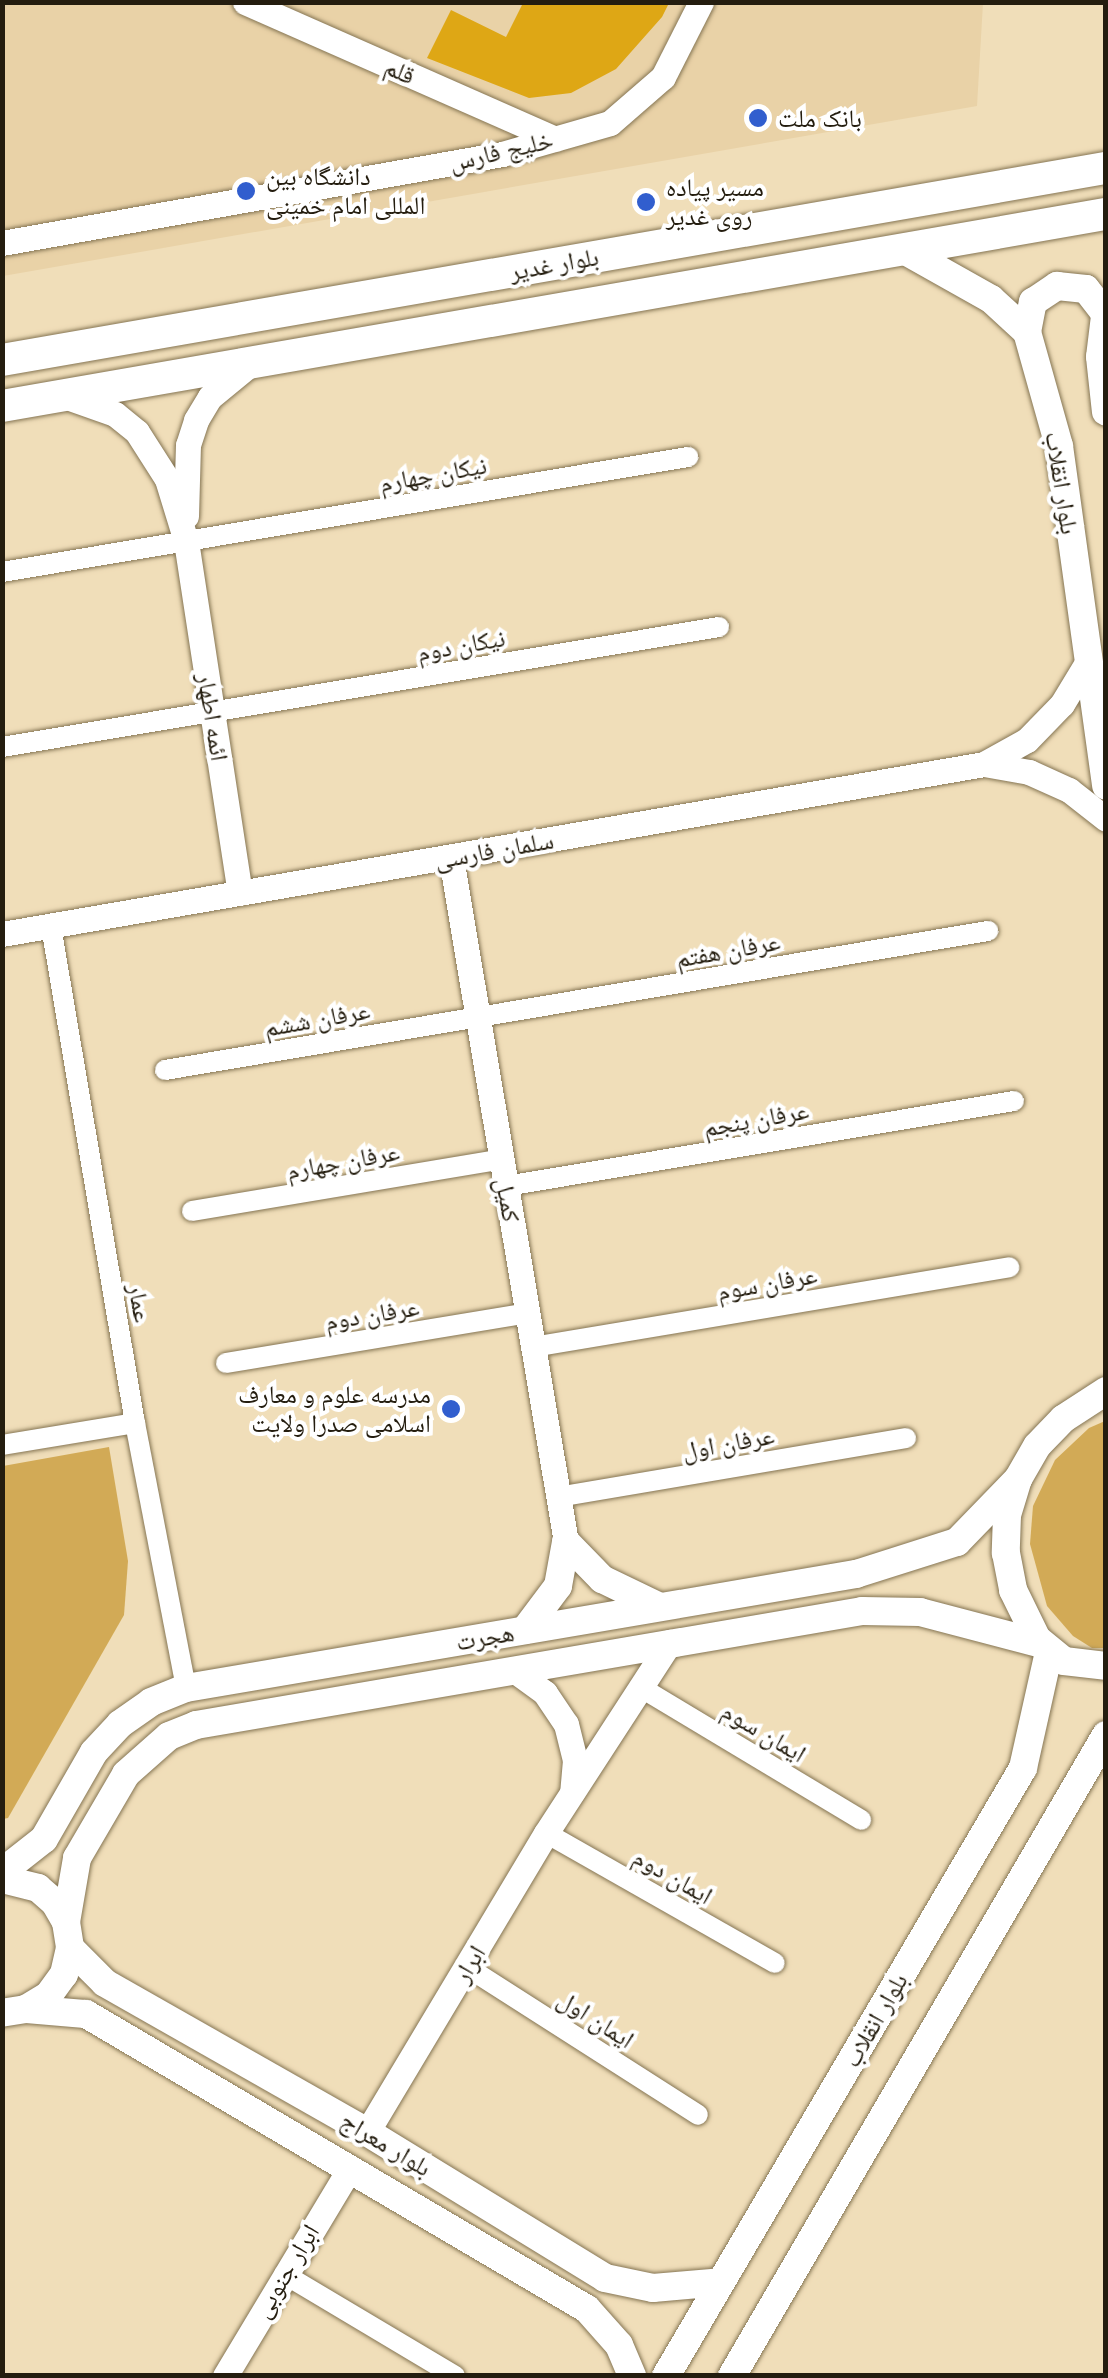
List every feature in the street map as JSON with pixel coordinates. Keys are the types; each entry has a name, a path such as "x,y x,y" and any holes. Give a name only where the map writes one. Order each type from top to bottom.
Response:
{"main road":[{"name":"بلوار غدیر","path":"2,360 1106,168"},
{"name":"بلوار غدیر","path":"2,406 1106,214"},
{"path":"902,248 991,299 1027,332"},
{"path":"1027,332 1033,302 1057,286 1086,289 1105,310 1100,357 1106,412"},
{"name":"بلوار انقلاب","path":"1027,332 1058,446 1106,786"},
{"path":"1046,1648 1012,1590 1006,1553 1008,1516 1018,1479 1050,1432 1102,1391"},
{"name":"هجرت","path":"2,1876 44,1839 94,1752 120,1724 151,1702 186,1688 856,1574 912,1560 957,1542 1018,1479"},
{"path":"566,1542 602,1578 660,1607"},
{"path":"525,1630 558,1586 566,1542"},
{"name":"هجرت","path":"14,2011 49,1995 64,1974 78,1858 126,1774 169,1736 196,1725 862,1612 920,1612 1046,1648 1081,1666 1106,1666"},
{"name":"بلوار انقلاب","path":"666,2376 1023,1768 1046,1648"},
{"path":"186,1688 196,1725"},
{"path":"732,2376 1106,1735"},
{"name":"بلوار معراج","path":"2,1876 38,1888 54,1902 68,1935 104,1983 367,2132 605,2278 652,2288 721,2282"},
{"name":"بلوار معراج","path":"14,2011 86,2014 350,2168 586,2309 618,2345 632,2376"},
{"path":"586,2309 602,2297 605,2278"}],"street":[{"name":"قلم","path":"245,2 555,139"},
{"name":"خلیج فارس","path":"2,243 502,154 610,123 663,77 701,2"},
{"name":"ائمه اطهار","path":"186,541 188,446 196,420 210,397 251,363"},
{"name":"ائمه اطهار","path":"62,396 115,414 137,432 167,479 186,541 240,894"},
{"name":"نیکان چهارم","path":"2,572 688,457"},
{"name":"نیکان دوم","path":"2,747 718,627"},
{"name":"سلمان فارسی","path":"2,934 984,764 1027,740 1062,704 1088,661"},
{"name":"سلمان فارسی","path":"984,764 1042,778 1070,790 1106,820"},
{"name":"کمیل","path":"451,858 566,1542"},
{"name":"عمار","path":"51,926 134,1423 186,1688"},
{"name":"عرفان هفتم","path":"478,1017 988,932"},
{"name":"عرفان ششم","path":"166,1070 478,1017"},
{"name":"عرفان پنجم","path":"506,1186 1014,1101"},
{"name":"عرفان چهارم","path":"192,1211 502,1159"},
{"name":"عرفان سوم","path":"533,1347 1009,1268"},
{"name":"عرفان دوم","path":"226,1364 528,1313"},
{"path":"2,1444 134,1423"},
{"name":"عرفان اول","path":"558,1497 906,1438"},
{"name":"ابرار","path":"367,2132 546,1833 670,1642"},
{"path":"515,1671 545,1693 566,1724 575,1760 571,1797"},
{"name":"ایمان سوم","path":"640,1687 861,1820"},
{"name":"ایمان دوم","path":"546,1833 775,1963"},
{"name":"ایمان اول","path":"468,1966 698,2114"},
{"name":"ابرار جنوبی","path":"224,2376 350,2168"},
{"path":"284,2274 455,2376"}],"shaded area":[{"path":"523,2 669,3 662,17 616,69 571,93 529,98 427,58 451,10 506,37"},
{"name":"دانشگاه بین المللی امام خمینی","path":"3,3 983,3 977,106 3,276"},
{"path":"1105,1421 1105,1648 1092,1648 1073,1636 1047,1606 1030,1544 1033,1506 1055,1460 1089,1428"},
{"path":"109,1447 128,1561 124,1615 8,1818 3,1819 3,1466"}],"place":[{"name":"بانک ملت","path":"758,118"},
{"name":"دانشگاه بین المللی امام خمینی","path":"246,191"},
{"name":"مسیر پیاده روی غدیر","path":"646,202"},
{"name":"مدرسه علوم و معارف اسلامی صدرا ولایت","path":"451,1409"}]}
